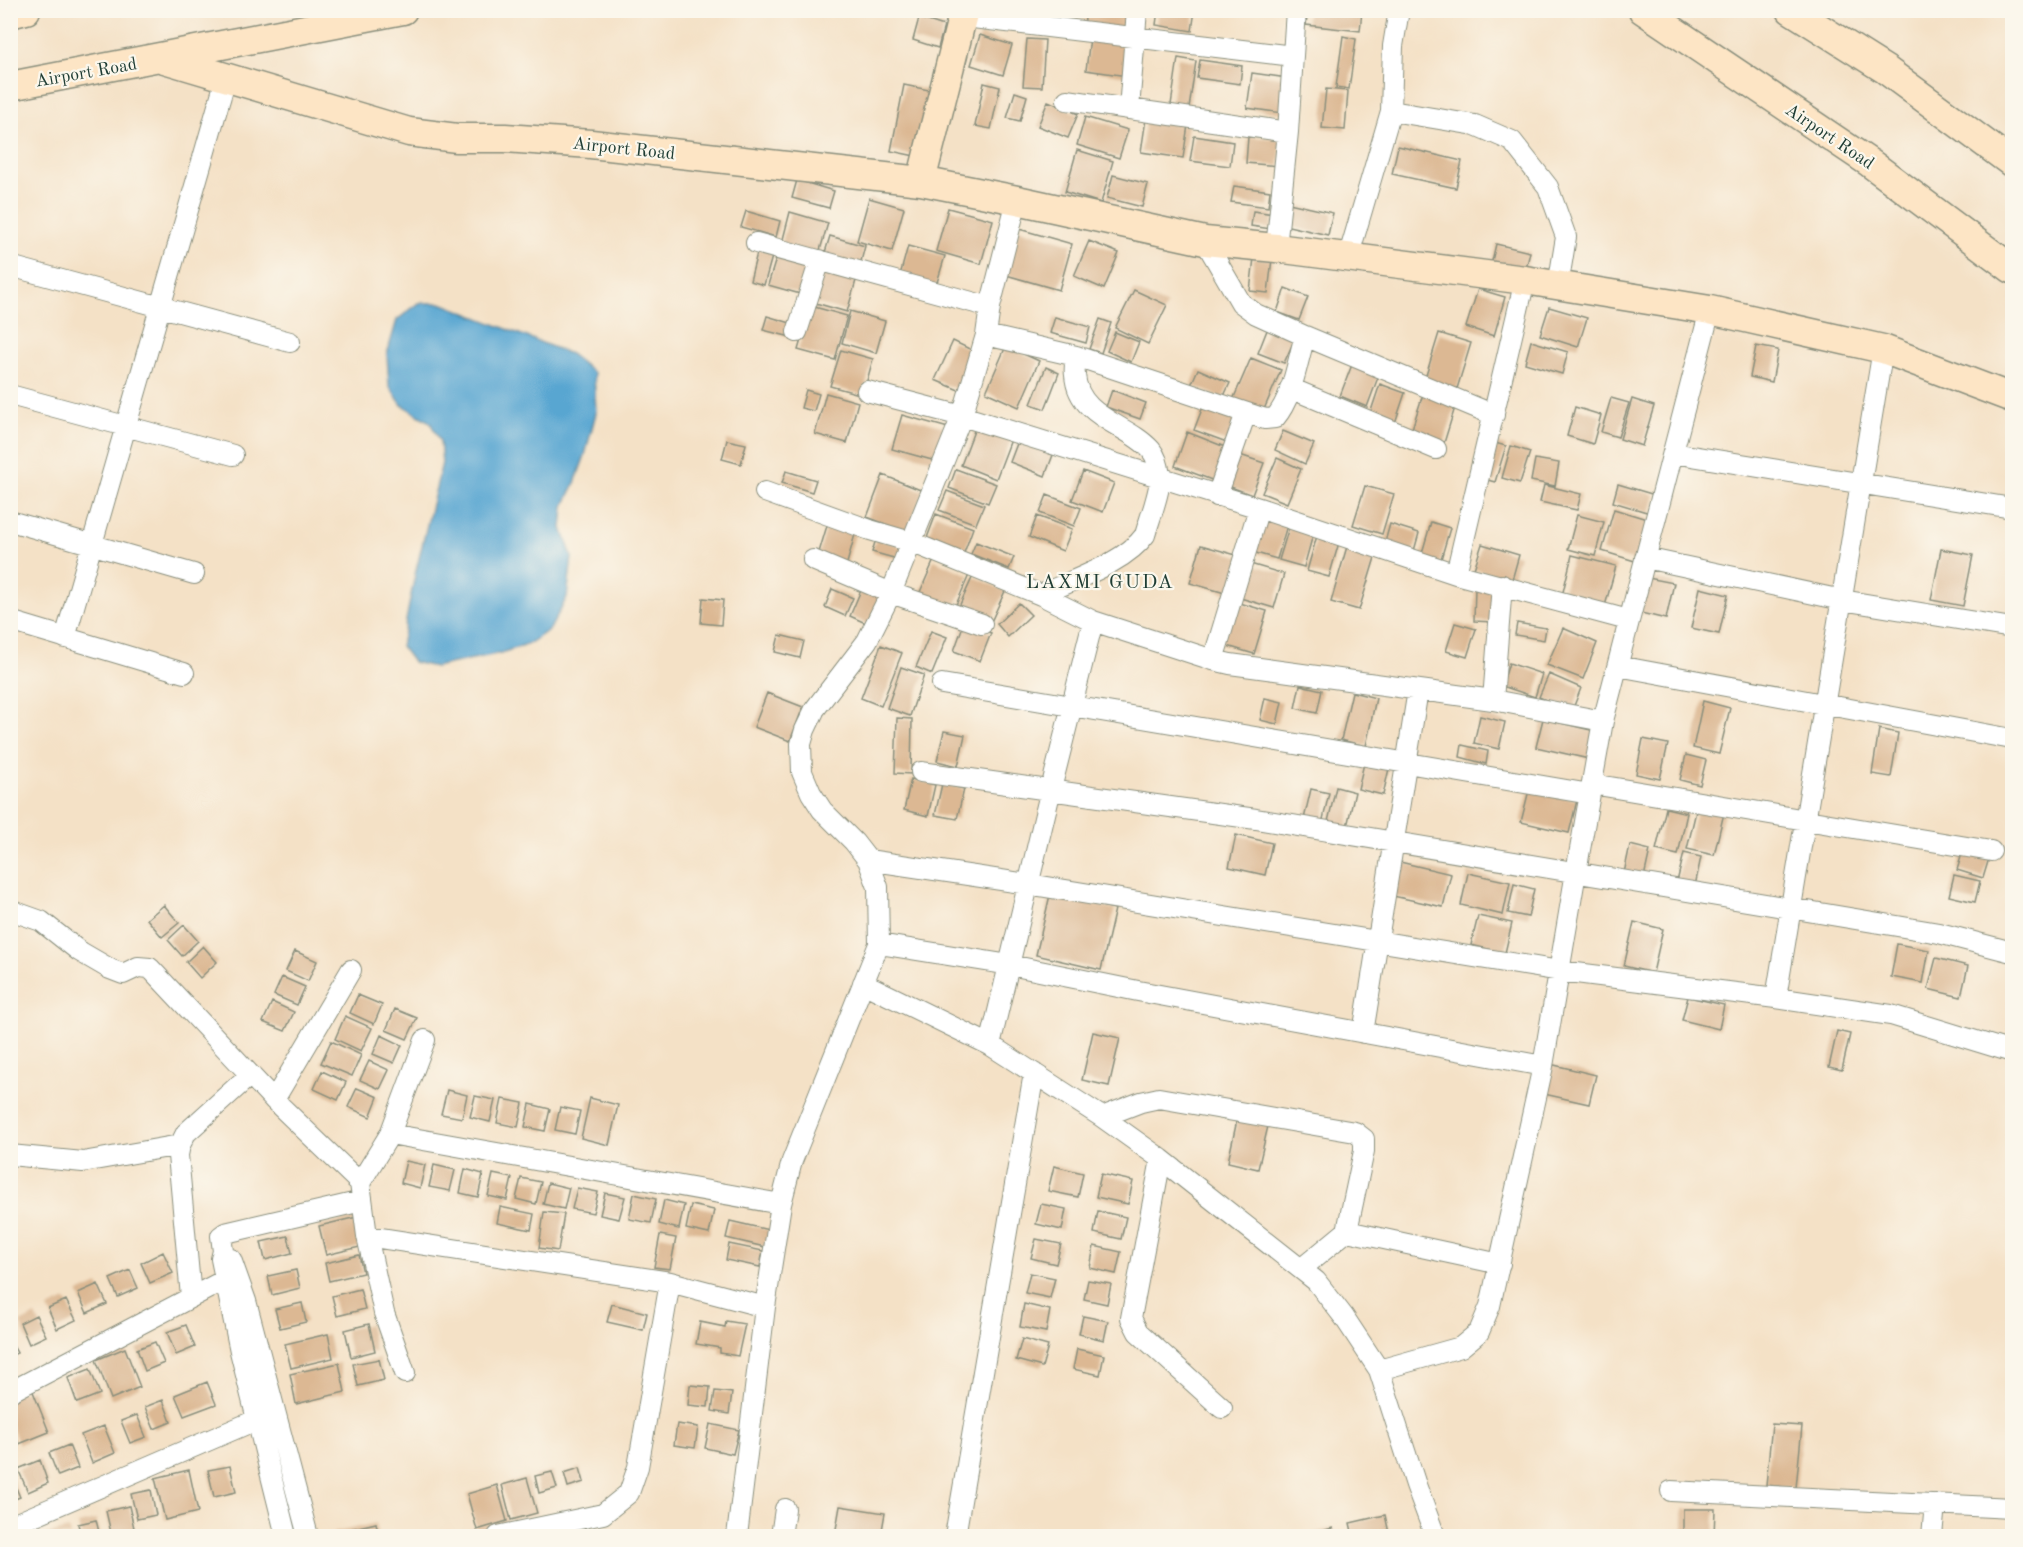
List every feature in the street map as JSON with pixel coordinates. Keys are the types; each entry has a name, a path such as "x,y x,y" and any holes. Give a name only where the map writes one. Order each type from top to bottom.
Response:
{"street":[{"path":"10,14 26,10"},
{"name":"Airport Road","path":"10,86 403,10"},
{"path":"1129,109 1137,10"},
{"path":"1276,248 1288,132 1296,10"},
{"path":"1348,258 1391,111 1393,46 1399,10"},
{"name":"Airport Road","path":"1643,10 1870,163 2013,269"},
{"path":"1791,10 1886,70 2013,163"},
{"path":"921,182 964,14 1293,56"},
{"name":"Airport Road","path":"161,58 409,132 457,138 505,138 591,144 921,182 1017,200 1205,241 1525,280 1710,310 1883,349 2013,398"},
{"path":"65,638 226,78"},
{"path":"1066,100 1288,132"},
{"path":"1391,111 1475,125 1512,141 1548,187 1566,237 1558,286"},
{"path":"737,1536 765,1306 781,1204 792,1161 879,944 878,887 868,860 854,842 822,810 811,793 801,772 801,744 815,709 867,641 891,593 962,416 986,334 990,307 1017,200"},
{"path":"1205,241 1241,303 1256,314 1494,415"},
{"path":"756,243 990,307"},
{"path":"797,332 820,260"},
{"path":"10,266 290,342"},
{"path":"1456,574 1525,280"},
{"path":"1379,1370 1461,1347 1479,1332 1490,1306 1544,1066 1604,721 1628,620 1710,310"},
{"path":"986,334 1076,356 1265,420 1275,418 1280,412 1290,388 1305,336"},
{"path":"1776,998 1883,349"},
{"path":"1041,594 1114,560 1135,546 1145,535 1161,479 1157,460 1151,450 1088,406 1078,389 1075,376 1076,356"},
{"path":"1290,388 1436,449"},
{"path":"867,391 962,416 1259,508 1456,574 1628,620"},
{"path":"10,395 233,454"},
{"path":"1217,496 1246,413"},
{"path":"1673,453 2013,508"},
{"path":"765,492 870,530 911,542 1041,594 1093,621 1213,660 1493,700 1604,721"},
{"path":"1213,660 1259,508"},
{"path":"10,521 194,574"},
{"path":"1645,558 1842,600 2013,628"},
{"path":"813,560 891,593 982,624"},
{"path":"1493,700 1502,585"},
{"path":"10,621 184,673"},
{"path":"990,1045 1093,621"},
{"path":"1618,666 2013,739"},
{"path":"942,684 1408,763 1806,820 1991,851"},
{"path":"1363,1032 1418,690"},
{"path":"921,772 1256,819 1939,933 2013,952"},
{"path":"868,860 1560,971 1891,1015 2013,1052"},
{"path":"10,910 41,921 79,951 110,969 123,974 138,967 150,968 361,1192"},
{"path":"879,944 1010,965 1544,1066"},
{"path":"274,1100 351,970"},
{"path":"863,983 990,1045 1102,1117 1161,1159 1316,1281 1379,1370 1435,1536"},
{"path":"405,1373 384,1313 367,1236 361,1192 390,1134 425,1040"},
{"path":"955,1536 1034,1073"},
{"path":"191,1297 178,1155 180,1145 186,1133 250,1075"},
{"path":"1102,1117 1140,1102 1159,1098 1355,1132 1364,1139 1364,1151 1347,1231 1301,1269"},
{"path":"390,1134 781,1204"},
{"path":"10,1155 83,1162 180,1145"},
{"path":"1161,1159 1131,1318 1138,1332 1222,1408"},
{"path":"308,1536 246,1302 221,1259 223,1251 221,1236 361,1192"},
{"path":"1347,1231 1500,1264"},
{"path":"367,1236 670,1282 765,1306"},
{"path":"10,1392 230,1277"},
{"path":"230,1277 256,1420 286,1536"},
{"path":"498,1536 603,1514 629,1493 638,1467 670,1282"},
{"path":"10,1526 256,1420"},
{"path":"1671,1491 2013,1508"},
{"path":"1932,1536 1935,1504"},
{"path":"781,1536 785,1509"}],"water":[{"path":"419,303 441,303 570,354 594,373 596,413 585,455 564,506 562,528 572,557 567,597 550,629 530,643 501,653 435,667 413,662 401,646 415,575 442,463 440,441 430,422 402,405 389,386 387,354 397,320"}],"building":[{"path":"928,10 950,10 948,17"},
{"path":"1086,10 1134,10 1131,32 1084,26"},
{"path":"1158,10 1195,10 1192,31 1156,25"},
{"path":"1308,10 1362,10 1360,31 1306,25"},
{"path":"919,18 944,26 938,48 913,40"},
{"path":"980,35 1012,45 1003,75 971,65"},
{"path":"1343,36 1356,39 1349,89 1336,87"},
{"path":"1090,38 1132,44 1127,76 1086,70"},
{"path":"1027,39 1045,40 1042,87 1023,86"},
{"path":"1178,58 1196,61 1189,108 1171,105"},
{"path":"1200,60 1242,66 1240,84 1197,78"},
{"path":"1252,73 1287,78 1282,113 1247,108"},
{"path":"984,83 1000,87 991,129 975,126"},
{"path":"904,85 934,91 920,157 891,151"},
{"path":"1326,89 1348,91 1345,130 1322,128"},
{"path":"1015,92 1027,96 1020,121 1007,118"},
{"path":"1048,101 1078,114 1068,138 1038,126"},
{"path":"1085,117 1128,130 1119,158 1077,145"},
{"path":"1146,119 1188,125 1183,158 1141,152"},
{"path":"1194,136 1233,142 1230,166 1190,161"},
{"path":"1248,137 1281,139 1279,166 1246,163"},
{"path":"1398,146 1462,161 1456,188 1392,174"},
{"path":"1077,150 1113,161 1101,203 1065,192"},
{"path":"1113,175 1148,184 1142,207 1107,198"},
{"path":"797,180 834,191 829,208 792,198"},
{"path":"1234,186 1270,191 1268,207 1231,202"},
{"path":"869,198 904,208 892,251 857,241"},
{"path":"1289,203 1333,213 1328,235 1284,225"},
{"path":"948,208 993,220 981,264 936,251"},
{"path":"746,211 780,221 776,237 741,227"},
{"path":"1253,211 1274,214 1271,229 1251,226"},
{"path":"790,212 828,223 818,257 781,247"},
{"path":"1019,229 1072,244 1059,290 1006,275"},
{"path":"830,236 865,246 859,269 823,259"},
{"path":"1089,241 1119,253 1104,289 1074,276"},
{"path":"1496,244 1530,252 1526,269 1492,261"},
{"path":"908,246 945,256 935,289 899,279"},
{"path":"758,249 773,253 764,285 750,281"},
{"path":"778,252 813,262 804,295 768,285"},
{"path":"1254,258 1272,259 1268,293 1250,291"},
{"path":"822,267 857,277 847,312 812,302"},
{"path":"1285,288 1308,297 1299,320 1277,312"},
{"path":"1478,289 1505,297 1494,336 1466,327"},
{"path":"1134,290 1167,305 1148,344 1115,328"},
{"path":"811,306 847,316 835,360 798,350"},
{"path":"1549,307 1587,318 1578,347 1540,335"},
{"path":"850,311 885,321 876,353 842,343"},
{"path":"767,316 794,324 791,337 763,330"},
{"path":"1055,317 1090,327 1086,343 1050,333"},
{"path":"1100,319 1111,323 1101,353 1089,349"},
{"path":"1269,325 1296,336 1284,363 1258,353"},
{"path":"1115,332 1139,342 1131,362 1107,351"},
{"path":"1439,333 1471,343 1456,392 1424,382"},
{"path":"953,341 978,353 961,391 935,380"},
{"path":"1531,341 1568,352 1562,374 1525,363"},
{"path":"1006,346 1039,361 1019,407 986,392"},
{"path":"1756,346 1778,350 1772,382 1750,377"},
{"path":"841,350 873,359 863,395 830,386"},
{"path":"1251,358 1281,370 1262,414 1232,402"},
{"path":"1353,362 1380,372 1367,407 1340,396"},
{"path":"1046,367 1059,373 1045,409 1031,404"},
{"path":"1198,369 1230,383 1223,398 1191,385"},
{"path":"1380,384 1405,393 1394,426 1369,417"},
{"path":"806,390 819,394 814,411 801,408"},
{"path":"1112,390 1146,403 1140,419 1106,407"},
{"path":"826,393 858,402 847,443 815,434"},
{"path":"1423,394 1456,404 1444,443 1411,432"},
{"path":"1611,398 1629,403 1618,437 1601,432"},
{"path":"1632,399 1654,406 1642,446 1620,439"},
{"path":"1204,404 1242,417 1232,444 1194,430"},
{"path":"1575,407 1601,415 1593,444 1567,436"},
{"path":"902,415 952,429 943,463 892,449"},
{"path":"977,423 1012,437 996,479 961,465"},
{"path":"1283,431 1314,444 1305,464 1275,450"},
{"path":"1187,432 1230,449 1217,482 1175,466"},
{"path":"727,440 746,444 741,464 722,459"},
{"path":"1018,441 1053,455 1045,476 1010,462"},
{"path":"1495,443 1506,446 1495,482 1484,479"},
{"path":"1511,446 1530,452 1520,483 1502,478"},
{"path":"1234,453 1264,463 1252,495 1223,484"},
{"path":"1277,458 1301,469 1287,503 1262,493"},
{"path":"1535,459 1559,463 1555,486 1531,481"},
{"path":"956,469 996,484 988,503 949,488"},
{"path":"786,471 816,480 812,492 782,483"},
{"path":"1083,471 1114,483 1103,512 1072,500"},
{"path":"883,475 923,491 907,532 867,517"},
{"path":"1618,484 1655,495 1650,513 1613,502"},
{"path":"1544,485 1581,494 1577,510 1540,502"},
{"path":"1365,486 1394,494 1382,534 1353,525"},
{"path":"947,491 984,505 976,524 939,510"},
{"path":"1047,495 1081,508 1074,526 1040,513"},
{"path":"1614,509 1650,520 1638,562 1602,551"},
{"path":"936,514 973,528 964,553 927,538"},
{"path":"1260,514 1288,522 1277,559 1249,551"},
{"path":"1577,515 1604,522 1595,556 1568,549"},
{"path":"1037,516 1072,529 1063,551 1029,537"},
{"path":"829,519 857,527 846,567 817,559"},
{"path":"1431,522 1450,528 1439,566 1420,560"},
{"path":"1290,524 1314,531 1304,567 1279,560"},
{"path":"1390,524 1419,533 1412,558 1383,549"},
{"path":"1318,532 1340,539 1329,577 1307,571"},
{"path":"876,539 904,547 901,560 872,552"},
{"path":"976,542 1014,557 1009,569 971,554"},
{"path":"1348,543 1377,551 1359,610 1331,602"},
{"path":"1482,544 1519,555 1512,580 1474,569"},
{"path":"1201,545 1243,557 1232,595 1190,583"},
{"path":"1941,549 1973,555 1963,606 1931,600"},
{"path":"1572,555 1616,566 1605,606 1562,596"},
{"path":"934,560 969,575 955,607 920,592"},
{"path":"1247,563 1284,574 1274,608 1237,597"},
{"path":"973,576 1005,591 990,624 958,609"},
{"path":"1648,578 1674,583 1666,619 1641,613"},
{"path":"864,583 887,594 872,626 850,616"},
{"path":"1475,588 1494,589 1493,622 1474,621"},
{"path":"1700,588 1728,595 1719,634 1691,628"},
{"path":"832,589 853,598 845,616 825,607"},
{"path":"703,598 723,600 721,625 701,623"},
{"path":"1233,601 1267,611 1254,654 1221,644"},
{"path":"1019,603 1031,615 1008,637 997,624"},
{"path":"964,623 991,633 980,661 954,651"},
{"path":"1455,623 1476,629 1467,657 1446,651"},
{"path":"1517,623 1546,628 1544,640 1515,635"},
{"path":"1563,628 1597,643 1583,679 1547,665"},
{"path":"931,631 947,637 932,674 916,667"},
{"path":"779,635 804,641 800,658 775,652"},
{"path":"881,645 902,653 881,706 861,698"},
{"path":"1509,663 1542,674 1535,697 1502,686"},
{"path":"901,667 924,675 910,716 887,708"},
{"path":"1549,674 1581,688 1572,711 1539,697"},
{"path":"1300,685 1322,690 1317,713 1295,708"},
{"path":"1352,692 1376,698 1366,746 1341,740"},
{"path":"767,693 803,707 790,741 754,727"},
{"path":"1265,698 1282,702 1277,724 1260,720"},
{"path":"1703,701 1730,708 1719,754 1693,748"},
{"path":"1480,716 1505,722 1499,749 1474,743"},
{"path":"897,718 912,719 911,774 895,773"},
{"path":"1543,719 1595,731 1589,759 1536,747"},
{"path":"1879,729 1898,733 1891,777 1872,774"},
{"path":"944,731 965,735 958,766 937,761"},
{"path":"1643,739 1668,744 1660,779 1636,774"},
{"path":"1462,745 1488,751 1486,764 1460,757"},
{"path":"1686,755 1706,760 1700,785 1680,780"},
{"path":"1365,759 1390,764 1383,795 1358,789"},
{"path":"911,779 935,785 928,816 904,810"},
{"path":"942,784 964,789 957,819 935,815"},
{"path":"1336,787 1355,792 1346,831 1327,826"},
{"path":"1311,789 1329,793 1322,824 1304,819"},
{"path":"1529,790 1577,800 1569,833 1521,822"},
{"path":"1697,807 1724,813 1714,855 1687,849"},
{"path":"1666,808 1687,813 1678,855 1656,850"},
{"path":"1236,835 1272,843 1265,875 1229,867"},
{"path":"1630,845 1650,850 1643,882 1623,878"},
{"path":"1964,847 1990,855 1983,878 1957,870"},
{"path":"1684,853 1701,857 1695,886 1677,882"},
{"path":"1400,862 1451,874 1443,907 1393,896"},
{"path":"1468,873 1510,882 1503,915 1461,905"},
{"path":"1954,875 1980,881 1975,902 1949,896"},
{"path":"1514,884 1534,889 1528,917 1508,913"},
{"path":"1050,895 1115,909 1101,970 1036,955"},
{"path":"164,905 179,923 162,937 147,919"},
{"path":"1478,916 1512,923 1505,953 1471,945"},
{"path":"1634,922 1663,929 1653,973 1624,966"},
{"path":"184,925 198,941 182,956 168,940"},
{"path":"1897,944 1929,950 1923,983 1891,977"},
{"path":"203,946 217,962 200,978 186,962"},
{"path":"295,951 317,961 308,981 286,971"},
{"path":"1936,958 1968,966 1961,997 1928,989"},
{"path":"282,977 305,987 297,1005 274,995"},
{"path":"358,995 382,1005 374,1024 350,1013"},
{"path":"1688,997 1724,1005 1719,1029 1682,1020"},
{"path":"272,1002 294,1012 285,1031 263,1022"},
{"path":"395,1009 417,1018 407,1039 386,1030"},
{"path":"345,1016 372,1028 361,1051 335,1039"},
{"path":"1837,1031 1850,1034 1842,1070 1829,1067"},
{"path":"1093,1032 1120,1038 1109,1086 1082,1080"},
{"path":"381,1035 402,1045 394,1063 373,1054"},
{"path":"331,1041 361,1055 352,1076 321,1063"},
{"path":"369,1061 389,1070 380,1089 360,1080"},
{"path":"1550,1064 1596,1075 1589,1104 1544,1094"},
{"path":"322,1071 346,1082 338,1100 314,1089"},
{"path":"357,1088 378,1097 370,1117 348,1107"},
{"path":"447,1090 467,1095 462,1118 441,1114"},
{"path":"475,1096 495,1100 490,1122 470,1117"},
{"path":"590,1098 618,1105 609,1145 581,1138"},
{"path":"502,1099 523,1103 518,1127 497,1123"},
{"path":"530,1104 550,1109 545,1131 525,1127"},
{"path":"560,1107 580,1111 575,1134 555,1130"},
{"path":"1237,1120 1268,1126 1258,1169 1228,1162"},
{"path":"406,1161 425,1165 420,1188 401,1183"},
{"path":"434,1165 455,1170 450,1191 429,1187"},
{"path":"1054,1166 1083,1173 1078,1197 1048,1191"},
{"path":"465,1169 483,1174 478,1197 460,1193"},
{"path":"493,1174 512,1178 507,1200 488,1196"},
{"path":"1101,1174 1133,1181 1128,1204 1096,1197"},
{"path":"521,1178 541,1182 536,1204 516,1199"},
{"path":"548,1183 569,1188 564,1209 543,1204"},
{"path":"577,1188 598,1192 593,1213 572,1209"},
{"path":"605,1193 625,1197 619,1219 600,1215"},
{"path":"634,1194 656,1199 651,1223 629,1219"},
{"path":"664,1200 684,1205 679,1229 659,1224"},
{"path":"1041,1204 1066,1209 1062,1230 1036,1224"},
{"path":"691,1205 714,1210 709,1234 686,1229"},
{"path":"500,1207 534,1214 531,1230 497,1223"},
{"path":"1098,1211 1126,1217 1121,1239 1094,1233"},
{"path":"544,1212 564,1214 558,1251 539,1248"},
{"path":"357,1217 364,1246 326,1255 319,1226"},
{"path":"730,1221 769,1230 765,1247 726,1238"},
{"path":"660,1235 676,1238 670,1269 654,1267"},
{"path":"288,1236 292,1253 265,1260 261,1242"},
{"path":"1036,1239 1061,1244 1056,1264 1031,1258"},
{"path":"729,1244 763,1251 760,1267 726,1260"},
{"path":"1094,1246 1121,1252 1116,1274 1090,1268"},
{"path":"163,1252 173,1273 150,1283 141,1263"},
{"path":"359,1255 363,1273 329,1281 325,1263"},
{"path":"130,1270 138,1288 118,1297 110,1279"},
{"path":"296,1270 300,1288 272,1295 268,1276"},
{"path":"1030,1273 1055,1278 1050,1298 1025,1293"},
{"path":"1088,1280 1111,1284 1107,1304 1084,1299"},
{"path":"98,1284 107,1304 87,1313 78,1293"},
{"path":"360,1289 365,1309 337,1316 332,1296"},
{"path":"66,1300 76,1320 57,1329 48,1308"},
{"path":"302,1303 306,1322 280,1328 275,1309"},
{"path":"612,1304 647,1313 643,1330 607,1322"},
{"path":"1024,1304 1050,1310 1046,1332 1020,1327"},
{"path":"36,1315 46,1336 29,1344 20,1323"},
{"path":"1083,1316 1108,1321 1104,1340 1079,1334"},
{"path":"726,1321 745,1324 738,1356 720,1353 720,1348 696,1344 700,1322 725,1327"},
{"path":"369,1324 375,1351 351,1357 345,1330"},
{"path":"186,1325 195,1347 176,1355 167,1332"},
{"path":"328,1334 333,1358 291,1368 285,1344"},
{"path":"1022,1339 1048,1346 1042,1367 1016,1360"},
{"path":"10,1340 17,1353 10,1356"},
{"path":"155,1342 164,1363 145,1371 137,1349"},
{"path":"125,1348 140,1387 111,1399 96,1360"},
{"path":"1077,1349 1104,1355 1100,1375 1073,1369"},
{"path":"379,1359 384,1380 358,1386 353,1364"},
{"path":"339,1363 345,1392 296,1404 290,1374"},
{"path":"90,1369 100,1394 77,1403 68,1378"},
{"path":"207,1382 216,1404 184,1416 175,1395"},
{"path":"690,1385 710,1387 708,1407 688,1405"},
{"path":"32,1389 49,1432 19,1444 10,1423 10,1397"},
{"path":"715,1391 732,1393 729,1414 712,1411"},
{"path":"163,1400 171,1422 154,1429 145,1407"},
{"path":"137,1415 146,1437 130,1443 121,1421"},
{"path":"677,1424 698,1427 695,1448 674,1445"},
{"path":"710,1424 739,1430 733,1454 705,1448"},
{"path":"1772,1424 1802,1426 1796,1488 1766,1485"},
{"path":"104,1426 115,1453 92,1463 81,1435"},
{"path":"69,1445 78,1468 58,1476 49,1453"},
{"path":"40,1460 48,1483 28,1492 18,1469"},
{"path":"230,1466 236,1492 214,1497 208,1470"},
{"path":"580,1468 584,1482 568,1487 564,1473"},
{"path":"189,1470 198,1512 165,1520 155,1478"},
{"path":"552,1472 557,1488 539,1493 535,1476"},
{"path":"10,1474 20,1497 10,1501"},
{"path":"527,1478 537,1513 511,1520 502,1485"},
{"path":"497,1485 507,1521 477,1530 467,1494"},
{"path":"151,1490 156,1515 137,1519 131,1494"},
{"path":"129,1506 134,1528 111,1533 106,1511"},
{"path":"840,1506 885,1513 881,1536 835,1535"},
{"path":"1683,1509 1715,1509 1714,1536 1683,1536"},
{"path":"1385,1515 1389,1533 1353,1536 1350,1523"},
{"path":"96,1520 100,1536 81,1536 78,1524"},
{"path":"376,1523 379,1536 334,1536 333,1533"},
{"path":"1333,1528 1335,1536 1303,1536"},
{"path":"69,1529 70,1536 40,1536"}],"district":[{"name":"LAXMI GUDA","path":"1100,581"}]}
